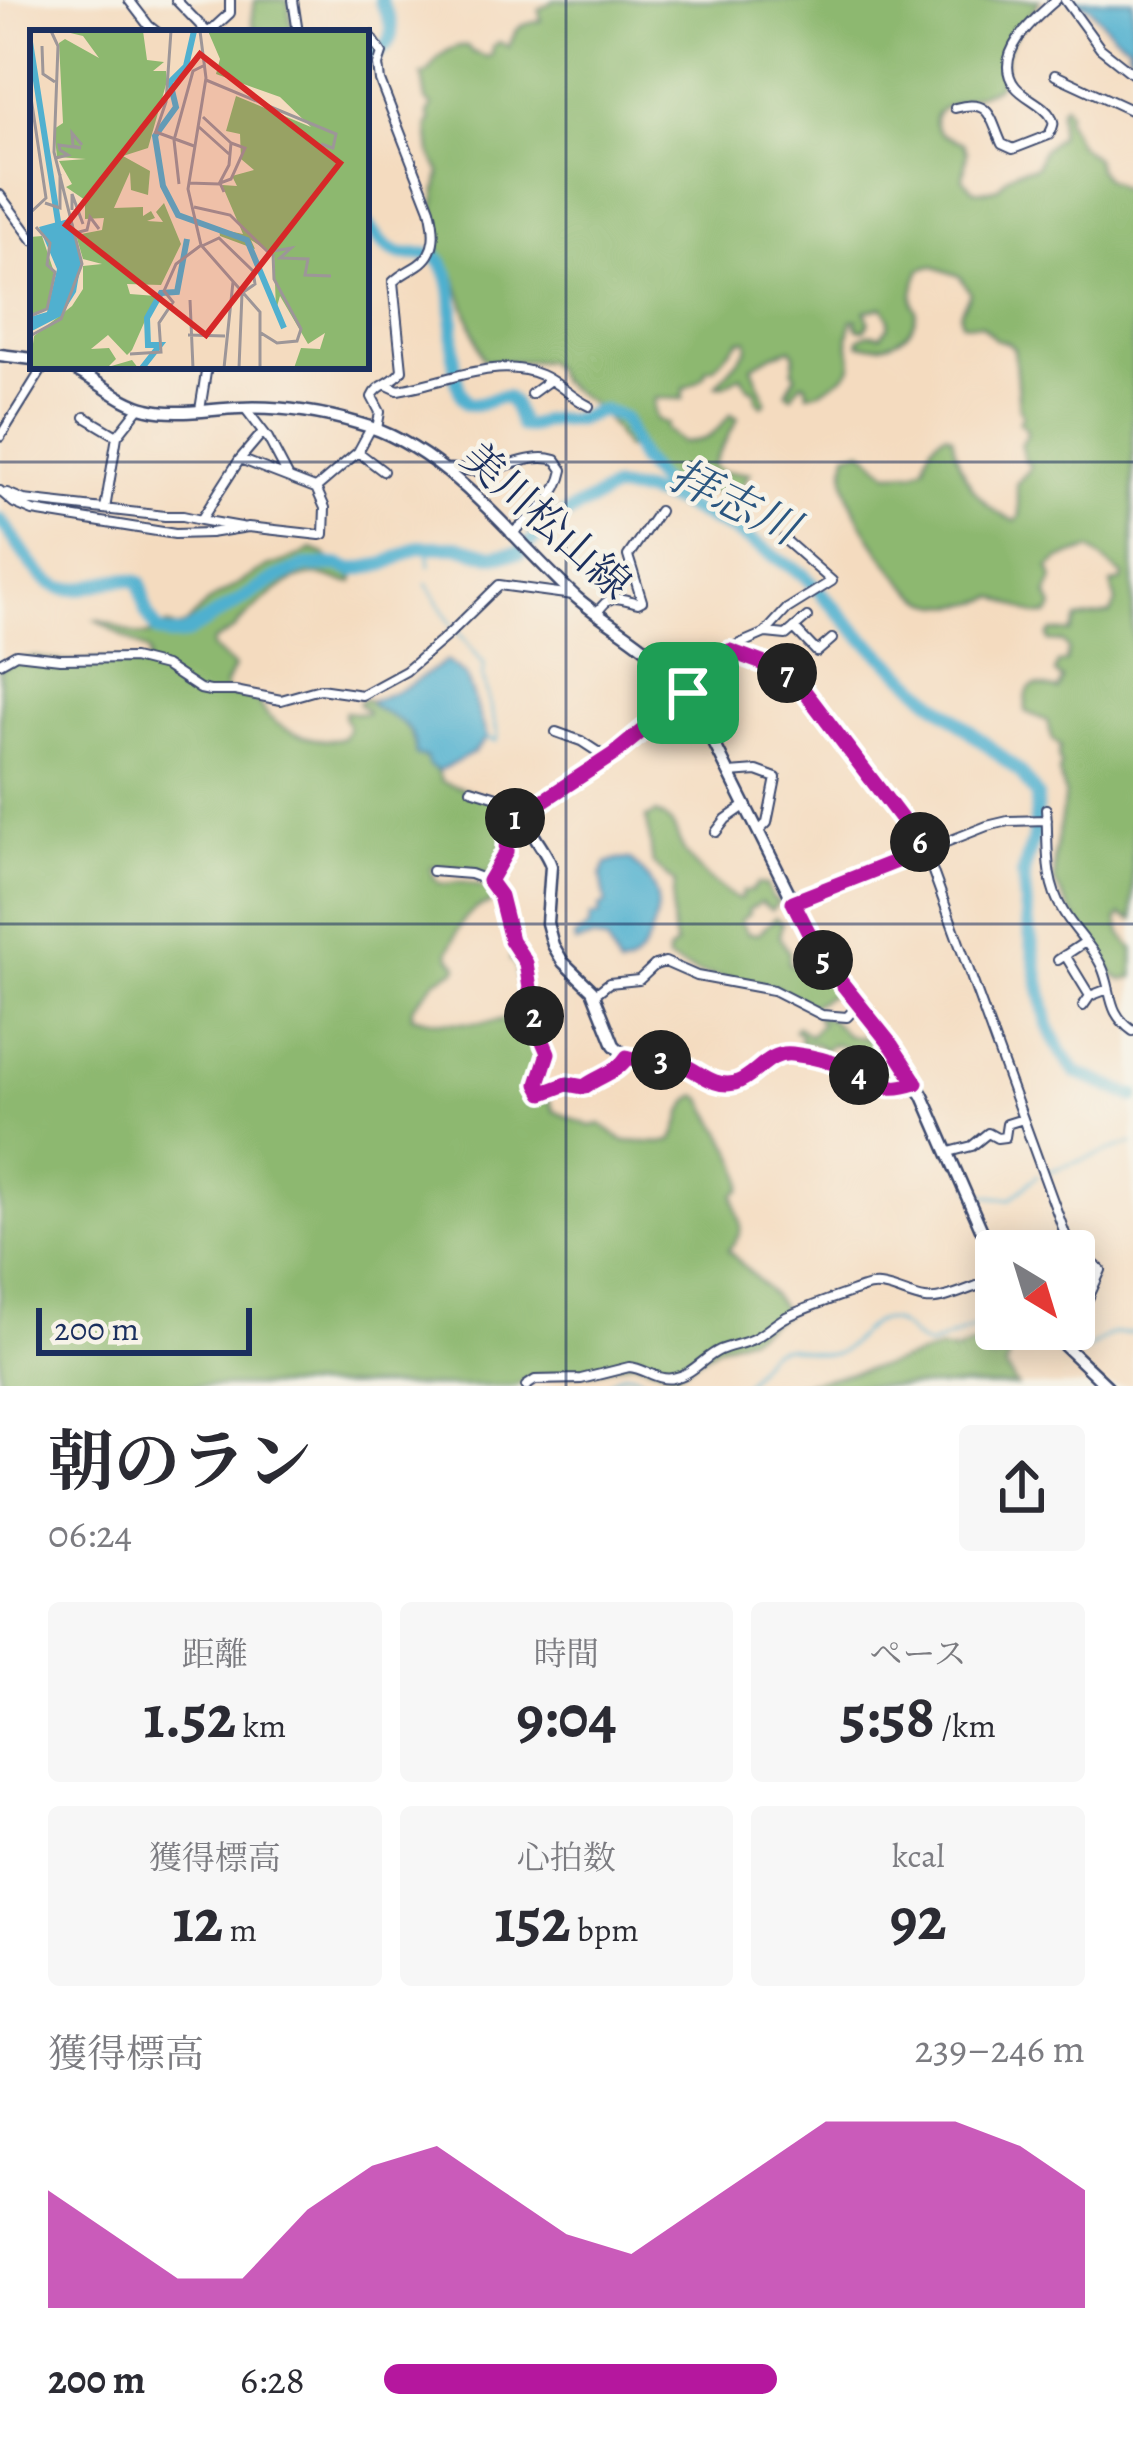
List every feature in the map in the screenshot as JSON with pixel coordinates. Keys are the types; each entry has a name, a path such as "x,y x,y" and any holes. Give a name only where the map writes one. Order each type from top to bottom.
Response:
{"main road":[{"path":"0,355 30,358"},
{"name":"美川松山線","path":"78,369 140,407 158,411 296,410 375,428 406,443 444,469 574,595 653,654 689,695 821,957 916,1083 982,1230"},
{"path":"689,695 528,814 529,826 549,858 547,923 563,962 594,994 614,1045 627,1057 678,1063 724,1084 740,1082 771,1058 787,1054 848,1068 881,1087 916,1083"},
{"path":"1069,1350 1106,1386"}],"street":[{"path":"129,0 154,30"},
{"path":"176,0 205,30"},
{"path":"211,30 230,13 230,0"},
{"path":"293,0 298,30"},
{"path":"956,108 985,109 1008,148 1049,134 1052,117 1015,86 1009,58 1028,27 1061,0 1100,48 1133,74"},
{"path":"316,488 358,452 375,428 380,412 372,397 376,388 387,385 402,370 393,282 430,254 434,237 430,209 380,81 380,49 369,35"},
{"path":"1055,75 1133,111"},
{"path":"0,195 30,236"},
{"path":"0,437 42,369"},
{"path":"200,410 207,369"},
{"path":"387,385 398,390 502,369 536,373 589,406"},
{"path":"532,394 550,380"},
{"path":"105,509 118,436 140,407"},
{"path":"245,408 289,478"},
{"path":"85,417 118,436"},
{"path":"201,520 263,432"},
{"path":"358,452 383,471"},
{"path":"444,469 480,471 537,458 556,460 562,470 556,489 515,538"},
{"path":"0,490 24,500 324,533 325,508 316,488 240,459"},
{"path":"0,490 33,511 176,534 242,527"},
{"path":"597,614 606,599 642,601 628,556 658,511"},
{"path":"764,633 787,609 830,585 831,578 784,539"},
{"path":"0,663 16,654 72,660 133,658 165,666 210,691 280,700 320,689 355,696 406,671 499,585 574,595"},
{"path":"689,695 743,640 764,633 786,635 807,617"},
{"path":"794,628 817,652 831,643"},
{"path":"730,651 796,680 925,850 1068,1242 1101,1270 1073,1354"},
{"path":"556,732 607,758"},
{"path":"730,773 757,771 776,778 767,823 759,831"},
{"path":"471,789 528,814"},
{"path":"716,832 746,805"},
{"path":"1046,809 1047,870 1060,906 1101,966 1113,1011 1133,1031"},
{"path":"489,881 506,852 508,827 519,815 528,814"},
{"path":"793,902 987,826 1008,820 1046,820"},
{"path":"432,871 470,874 489,881 500,896 511,940 526,963 536,1025 548,1053 540,1090 567,1084 584,1087 619,1069 627,1057"},
{"path":"1085,942 1061,958 1090,996"},
{"path":"594,994 609,983 639,980 664,962 697,976 773,990 822,1015 847,1017 858,1005"},
{"path":"1083,1006 1090,996 1108,989"},
{"path":"949,1152 972,1146 988,1133 1001,1139 1007,1124 1023,1119"},
{"path":"526,1386 536,1380 599,1376 629,1367 673,1378 825,1299 875,1286 930,1300 975,1286"}],"green space":[{"path":"255,0 288,0 292,30 255,30"},
{"path":"555,0 1040,0 1011,42 998,85 946,107 935,121 940,132 963,143 967,151 963,179 974,190 993,190 1016,171 1036,167 1042,151 1059,136 1064,105 1078,144 1095,158 1106,179 1133,195 1133,920 1121,915 1117,920 1133,949 1133,977 1123,980 1114,975 1055,883 1054,858 1065,794 1059,772 1060,746 1047,721 1026,712 1029,689 1058,690 1062,679 1055,673 1058,663 1066,662 1068,649 1063,642 1049,641 1048,636 1052,631 1071,633 1077,619 1111,614 1116,602 1111,584 1122,581 1123,575 1090,549 1049,568 1053,579 1047,594 1053,607 1049,615 1037,615 996,597 963,605 930,602 906,584 881,553 859,519 846,485 847,453 863,450 889,473 914,472 925,466 931,446 945,433 952,436 965,476 982,499 1003,516 1016,521 1020,516 1016,484 1030,465 1021,445 1027,435 1019,422 1023,415 1014,349 981,325 962,323 961,311 970,292 959,276 932,266 921,269 913,294 912,326 893,342 859,344 862,337 881,335 888,327 883,307 865,311 869,321 865,330 852,320 851,367 819,391 808,394 802,382 791,396 786,392 796,376 791,349 752,366 766,402 762,406 741,375 716,385 746,351 747,340 740,340 701,379 684,388 683,399 655,398 656,419 668,424 666,429 681,442 706,438 731,414 738,418 712,466 723,472 750,473 728,498 697,486 687,498 679,499 638,452 625,448 594,406 558,380 546,361 483,358 454,275 438,250 434,207 440,173 431,154 428,114 432,106 426,100 422,75 455,47 467,46 487,57 499,42 509,47 519,28 541,21 539,9"},
{"path":"312,549 325,554 335,569 354,577 353,582 320,575 293,581 213,642 212,648 234,667 225,686 228,694 254,700 276,723 295,733 325,740 344,738 349,728 345,712 367,714 359,705 365,699 406,726 416,755 432,764 441,781 496,802 508,817 500,854 488,875 430,868 441,884 470,884 488,889 493,898 463,921 449,951 457,969 436,980 412,1008 412,1016 468,1023 521,1012 516,966 510,959 513,954 522,963 531,1027 543,1053 524,1100 528,1106 549,1099 554,1111 590,1126 601,1124 623,1141 661,1143 672,1141 684,1109 698,1096 735,1157 742,1180 741,1190 734,1194 741,1229 728,1250 786,1314 749,1336 719,1346 676,1374 634,1361 591,1373 534,1376 514,1386 0,1386 0,669 33,657 70,663 147,664 147,651 96,620 141,635 167,625 177,629 209,601 267,567"},
{"path":"656,813 673,826 695,865 736,899 757,884 766,885 779,902 771,910 761,902 748,910 740,921 747,933 758,934 775,918 782,923 779,937 789,952 789,964 821,973 835,992 811,1006 775,987 698,973 668,960 668,952 676,945 675,883 653,864 646,818"},
{"path":"817,1015 830,1019 847,1035 873,1043 878,1055 895,1059 901,1075 891,1077 844,1047 832,1044 824,1050 816,1044 800,1044 801,1036 794,1030 797,1026 810,1036 821,1023"},
{"path":"975,1345 987,1359 995,1360 1011,1350 1005,1367 1017,1386 792,1386 941,1349 956,1352"}],"water":[{"path":"1072,0 1133,0 1133,56 1130,46 1091,8"},
{"path":"446,661 466,676 487,737 473,753 439,771 429,766 426,757 416,755 412,734 402,722 371,704"},
{"path":"630,859 651,884 657,907 641,953 619,968 607,942 593,938 575,943 574,937 589,927 590,917 600,915 599,908 606,903 601,876 606,864"}],"waterway":[{"path":"369,58 384,47 391,34 380,0"},
{"path":"369,227 391,249 434,256 446,271 453,308 455,372 467,403 506,397 521,426 575,420 600,411 623,418 640,459 677,502"},
{"name":"拝志川","path":"0,520 35,568 60,587 82,588 116,580 140,583 146,612 158,631 169,635 185,634 305,566 337,565 353,570 385,564 418,547 460,547 492,556 520,553 553,521 613,489 677,502 738,533 804,575 863,638 1020,772 1037,796 1035,833 1023,874 1048,1025 1077,1073 1133,1096"},
{"path":"428,547 430,566"},
{"path":"427,584 452,625"},
{"path":"456,629 484,664 483,678 498,735 496,741 487,738"},
{"path":"1047,1172 1133,1143"},
{"path":"971,1189 1011,1199 1038,1175"},
{"path":"743,1386 773,1350 790,1347 837,1353 881,1320 896,1323 929,1346 975,1327"},
{"path":"1080,1354 1111,1334 1133,1333"},
{"path":"1057,1350 1072,1360"},
{"path":"605,1386 628,1373 652,1386"}],"route":[{"path":"730,651 786,673 806,691 925,850 793,902 821,957 916,1083 881,1087 848,1068 779,1054 731,1084 716,1082 678,1063 627,1057 619,1069 584,1087 567,1084 543,1093 538,1088 548,1053 538,1034 526,963 511,940 500,896 489,881 506,852 508,827 519,815 528,814 614,754 688,693 690,697 713,675 730,651"}]}
